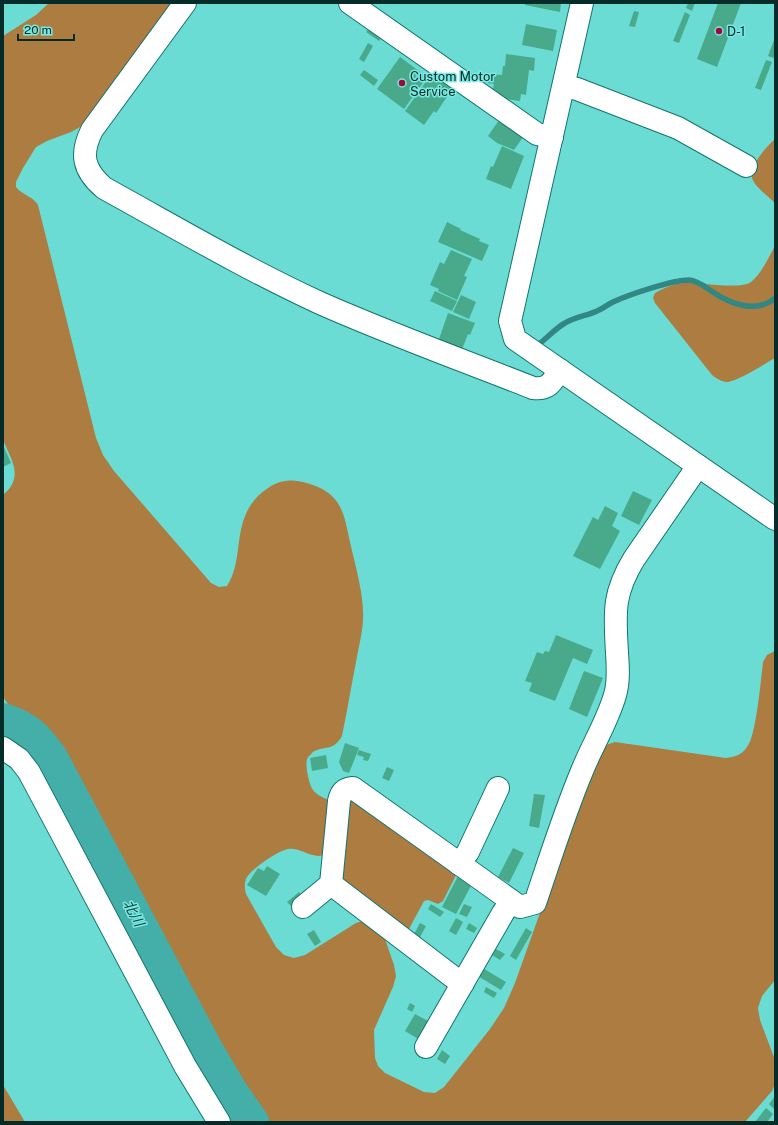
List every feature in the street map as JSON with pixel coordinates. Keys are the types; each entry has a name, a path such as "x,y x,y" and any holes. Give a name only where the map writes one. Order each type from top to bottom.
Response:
{"street":[{"path":"186,3 92,130 86,142 85,155 88,168 94,180 104,188 258,272 314,300 354,317 533,388 540,389 546,387 552,382 560,370"},
{"path":"350,3 537,134 552,137"},
{"path":"582,3 510,321 515,339 775,519"},
{"path":"564,86 577,89 678,128 746,166"},
{"path":"303,907 331,884 339,801 341,794 346,789 353,788 520,907 535,903 582,771 615,696 618,682 618,668 615,607 619,590 625,574 698,466"},
{"path":"3,748 19,759 29,772 185,1066 220,1122"},
{"path":"459,864 468,852 498,788"},
{"path":"331,884 462,983"},
{"path":"426,1046 503,912 511,901"}],"shaded area":[{"path":"49,3 177,3 84,125 36,147 16,182 16,187 18,190 38,205 96,438 103,455 114,471 211,583 219,587 227,586 236,564 244,518 258,496 270,486 282,481 295,481 321,488 329,493 340,506 346,523 361,593 363,624 342,736 339,741 332,746 317,750 307,758 307,770 313,790 331,802 326,854 317,856 293,849 283,850 258,866 249,875 245,883 246,894 276,947 284,955 294,958 305,955 356,923 363,921 381,933 385,939 394,965 396,976 393,987 374,1030 375,1058 378,1066 385,1073 424,1092 435,1093 444,1087 490,1029 504,1008 515,983 584,789 606,745 615,742 726,758 740,754 747,747 753,732 758,707 763,662 767,655 775,651 775,980 762,996 758,1008 760,1020 775,1060 775,1084 772,1091 745,1122 260,1122 237,1088 215,1050 55,751 44,736 16,713 3,697 3,495 13,482 15,475 12,462 3,440 3,36 36,15"},
{"path":"775,139 775,203 753,181 752,173 759,157"},
{"path":"775,246 775,358 737,379 726,382 722,381 712,375 655,303 653,298 655,293 658,291 669,286 684,283 729,286 751,282 762,270"},
{"path":"348,795 457,873 443,901 438,904 428,900 424,901 409,929 404,929 346,886 338,874"},
{"path":"3,1085 25,1122 3,1122"}],"building":[{"path":"525,3 561,3 560,12 525,5"},
{"path":"688,3 695,3 692,11 686,8"},
{"name":"D-1","path":"718,3 741,3 717,67 697,59"},
{"path":"634,11 639,12 635,27 629,26"},
{"path":"685,12 690,15 679,43 673,41"},
{"path":"526,24 557,30 553,51 522,45"},
{"path":"370,27 382,37 379,41 366,32"},
{"path":"775,37 775,54 774,58 768,56"},
{"path":"368,43 373,46 364,62 359,59"},
{"path":"506,54 535,58 534,71 529,70 526,95 521,94 520,101 499,98 499,94 492,93 494,84 488,83 489,74 502,75 503,66 505,66"},
{"name":"Custom Motor Service","path":"400,57 427,77 404,109 377,89"},
{"path":"766,60 772,62 761,90 755,88"},
{"path":"364,70 378,80 374,86 360,75"},
{"path":"432,73 453,88 436,113 434,111 424,125 405,111"},
{"path":"499,120 523,137 514,150 497,143 488,136"},
{"path":"502,146 524,156 511,189 486,179"},
{"path":"447,222 480,239 479,241 489,245 482,261 438,242"},
{"path":"451,250 472,259 464,276 467,277 457,300 438,291 439,289 430,285 440,262 444,264"},
{"path":"435,291 457,301 452,311 430,301"},
{"path":"461,295 476,302 469,319 453,312"},
{"path":"448,313 475,323 470,335 468,334 461,352 438,342"},
{"path":"3,445 11,463 3,467"},
{"path":"633,491 652,500 639,525 621,516"},
{"path":"605,506 618,513 612,526 620,531 600,569 573,556 593,517 598,520"},
{"path":"556,635 593,650 587,664 573,658 555,701 529,691 532,683 525,681 537,652 543,654 545,651 549,652"},
{"path":"584,671 603,678 587,717 569,709"},
{"path":"345,743 359,748 349,773 343,771 339,762"},
{"path":"359,750 371,754 368,761 363,760 364,757 357,755"},
{"path":"326,755 328,768 312,771 310,758"},
{"path":"387,767 394,770 389,781 382,778"},
{"path":"534,794 545,795 539,828 529,826"},
{"path":"513,848 524,853 509,883 498,877"},
{"path":"267,866 280,874 266,896 247,885 258,868 264,871"},
{"path":"458,876 472,884 456,914 442,907"},
{"path":"299,892 304,899 293,908 287,902"},
{"path":"431,904 444,912 440,917 428,909"},
{"path":"464,904 472,907 467,917 459,914"},
{"path":"456,918 463,922 456,935 449,931"},
{"path":"420,923 426,926 419,939 413,936"},
{"path":"469,923 477,928 474,933 466,929"},
{"path":"526,928 532,932 516,960 510,956"},
{"path":"314,930 321,942 315,946 307,934"},
{"path":"496,949 505,954 500,960 492,955"},
{"path":"481,967 506,982 501,990 476,975"},
{"path":"486,987 497,993 494,998 484,992"},
{"path":"410,1003 415,1006 412,1012 407,1009"},
{"path":"415,1014 430,1022 420,1040 405,1031"},
{"path":"442,1050 450,1056 445,1064 437,1059"},
{"path":"775,1096 775,1110 769,1104"},
{"path":"766,1108 773,1114 767,1122 755,1122"}],"waterway":[{"path":"539,344 558,327 569,321 597,311 613,302 650,288 672,282 689,280 696,282 702,284 727,300 744,306 760,306 775,298"},
{"name":"北川","path":"3,720 19,726 31,734 41,744 51,758 208,1053 231,1092 252,1122"}],"place":[{"name":"D-1","path":"719,31"},
{"name":"Custom Motor Service","path":"402,83"}]}
